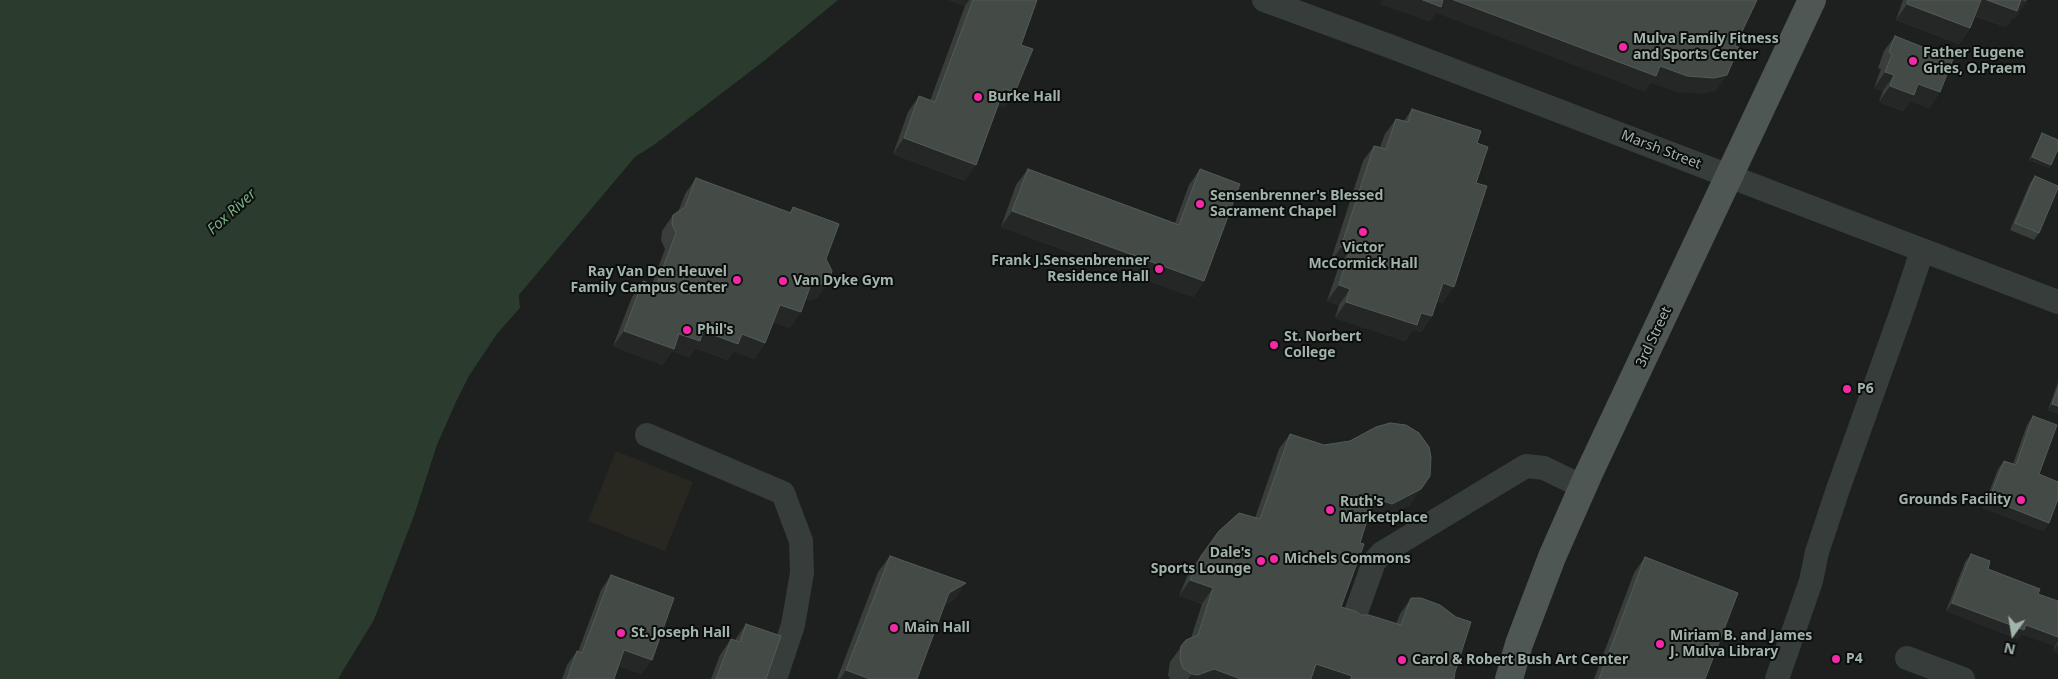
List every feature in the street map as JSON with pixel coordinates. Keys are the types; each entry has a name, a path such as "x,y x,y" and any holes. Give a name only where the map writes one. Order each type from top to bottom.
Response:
{"main road":[{"name":"3rd Street","path":"1509,679 1519,644 1552,557 1583,486 1812,0"}],"street":[{"name":"Marsh Street","path":"1264,0 1392,47 2058,302"},
{"path":"1777,679 1808,590 1817,552 1838,489 1922,251"},
{"path":"647,435 783,493 801,542 802,573 793,625 775,679"},
{"path":"1354,618 1374,562 1382,553 1526,466 1544,468 1583,486"},
{"path":"1908,658 1963,679"}],"shaded area":[{"name":"St. Norbert College","path":"838,0 2058,0 2058,679 338,679 374,620 414,516 437,445 456,402 469,376 497,334 520,308 519,295 635,157 654,145 764,61"},
{"path":"616,451 693,482 665,551 588,521"}],"water":[{"name":"Fox River","path":"0,0 838,0 764,61 654,145 635,157 519,295 520,308 497,334 469,376 456,402 437,445 414,516 374,620 338,679 0,679"}],"building":[{"name":"Burke Hall","path":"973,0 1037,0 1021,45 1033,49 1015,92 1004,89 976,165 904,138 919,96 935,102"},
{"path":"1423,0 1443,0 1441,7"},
{"name":"Mulva Family Fitness and Sports Center","path":"1454,0 1757,0 1735,46 1739,47 1727,75 1714,78 1687,76 1660,66 1656,76"},
{"path":"1908,0 1981,0 1970,28 1907,4"},
{"path":"1987,0 2021,0 2017,11"},
{"path":"1895,36 1953,59 1940,92 1918,84 1914,95 1890,86 1894,75 1885,72 1892,54 1889,52"},
{"name":"Victor McCormick Hall","path":"1412,109 1481,131 1477,143 1488,147 1476,183 1487,186 1454,287 1443,283 1432,316 1421,313 1417,325 1346,302 1350,289 1339,285 1350,250 1341,247 1374,146 1386,149 1396,119 1408,122"},
{"path":"2042,133 2058,140 2058,149 2051,165 2032,157"},
{"name":"Frank J.Sensenbrenner Residence Hall","path":"1028,169 1179,225 1200,169 1240,184 1204,281 1012,211"},
{"path":"2035,176 2058,186 2039,233 2015,223"},
{"name":"Ray Van Den Heuvel Family Campus Center","path":"696,178 791,213 793,207 839,224 826,259 832,271 829,281 822,284 811,284 801,312 780,305 765,343 742,334 738,344 703,331 700,341 679,334 674,349 624,331 643,281 656,286 676,233 672,224 673,215 685,207"},
{"path":"2058,388 2058,406 2052,404"},
{"path":"2033,416 2057,425 2039,474 2058,482 2058,499 2049,523 1989,499 2004,461 2016,465"},
{"name":"Michels Commons","path":"1390,423 1406,425 1419,433 1429,447 1431,457 1430,476 1421,489 1392,504 1374,498 1360,543 1364,544 1341,607 1361,615 1369,615 1401,625 1411,598 1421,598 1440,605 1456,617 1471,622 1454,679 1351,679 1352,676 1316,664 1311,679 1241,679 1214,669 1198,675 1192,674 1183,668 1180,659 1181,646 1186,640 1198,635 1213,588 1190,580 1201,556 1219,531 1239,513 1260,519 1290,434 1324,445 1350,441 1376,427"},
{"path":"1971,554 1990,561 1988,569 2040,589 2038,594 2058,601 2058,637 2026,625 2024,630 1952,603"},
{"name":"Main Hall","path":"890,556 966,583 949,593 917,679 870,679 846,670"},
{"name":"Miriam B. and James J. Mulva Library","path":"1645,557 1738,593 1705,679 1599,679"},
{"name":"St. Joseph Hall","path":"611,575 674,598 652,660 624,650 614,679 567,679 577,651 582,653"},
{"path":"746,624 781,636 766,679 716,679 731,639 740,642"}],"place":[{"name":"Mulva Family Fitness and Sports Center","path":"1623,47"},
{"name":"Father Eugene Gries, O.Praem","path":"1913,61"},
{"name":"Burke Hall","path":"978,97"},
{"name":"Sensenbrenner's Blessed Sacrament Chapel","path":"1200,204"},
{"name":"Victor McCormick Hall","path":"1363,232"},
{"name":"Frank J.Sensenbrenner Residence Hall","path":"1159,269"},
{"name":"Ray Van Den Heuvel Family Campus Center","path":"737,280"},
{"name":"Van Dyke Gym","path":"783,281"},
{"name":"Phil's","path":"687,330"},
{"name":"St. Norbert College","path":"1274,345"},
{"name":"P6","path":"1847,389"},
{"name":"Grounds Facility","path":"2021,500"},
{"name":"Ruth's Marketplace","path":"1330,510"},
{"name":"Michels Commons","path":"1274,559"},
{"name":"Dale's Sports Lounge","path":"1261,561"},
{"name":"Main Hall","path":"894,628"},
{"name":"St. Joseph Hall","path":"621,633"},
{"name":"Miriam B. and James J. Mulva Library","path":"1660,644"},
{"name":"P4","path":"1836,659"},
{"name":"Carol & Robert Bush Art Center","path":"1402,660"}]}
